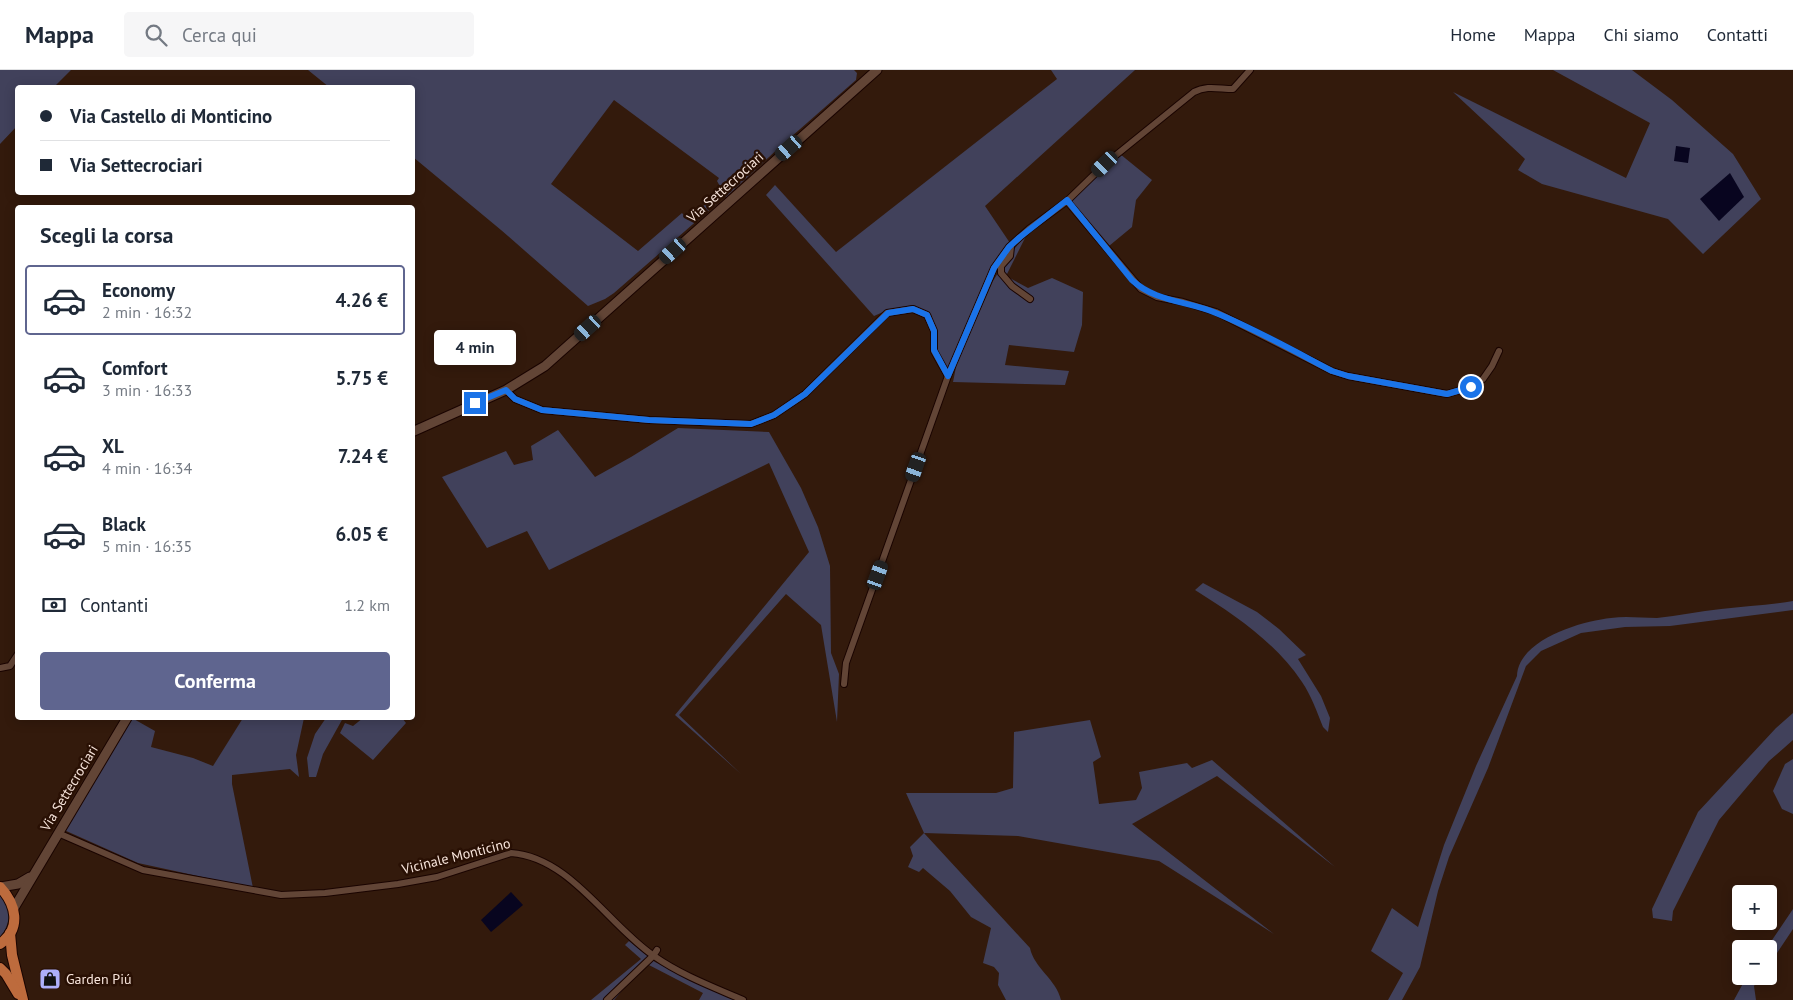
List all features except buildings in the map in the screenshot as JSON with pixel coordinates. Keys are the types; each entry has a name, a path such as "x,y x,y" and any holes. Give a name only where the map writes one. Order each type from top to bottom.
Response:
{"main road":[{"name":"Via Settecrociari","path":"415,431 506,390 545,366 870,72"},
{"name":"Via Settecrociari","path":"14,908 127,720"},
{"name":"Via Settecrociari","path":"0,887 18,884 34,873"},
{"path":"0,887 9,896 14,908 13,925 10,933 0,944"},
{"path":"10,933 12,955 23,1000"},
{"path":"0,968 23,1000"}],"street":[{"path":"844,684 846,663 948,376 994,268 1011,245 1029,229 1067,200 1105,164 1194,92 1206,88 1233,89 1250,70"},
{"path":"1067,200 1142,289 1157,297 1183,302 1216,312 1332,371 1348,376 1447,394 1471,387 1483,379 1492,366 1498,351"},
{"path":"1011,245 1010,256 1001,266 1001,273 1012,286 1030,299"},
{"path":"506,390 515,399 542,410 649,420 751,424 774,415 805,394 888,313 913,309 927,315 934,331 934,350 948,376"},
{"path":"0,668 10,666 15,658"},
{"name":"Vicinale Monticino","path":"58,833 143,870 282,895 325,893 398,884 437,877 510,853 523,854 541,861 579,886 607,915 683,974 743,1000"},
{"path":"607,1000 655,953"}],"shaded area":[{"path":"0,70 71,70 56,85 15,85 15,128 0,144"},
{"path":"308,70 854,70 857,73 856,80 726,197 717,181 719,178 614,100 551,184 638,251 682,213 688,220 712,198 716,204 614,293 588,306 415,159 415,85 327,85"},
{"path":"1051,70 1135,70 985,206 1010,243 980,292 948,370 937,351 937,336 931,314 913,305 890,309 874,316 766,195 775,185 836,252 1057,79"},
{"path":"1553,70 1632,70 1672,100 1733,154 1761,199 1703,254 1668,219 1542,184 1518,170 1525,159 1453,92 1626,178 1650,123"},
{"path":"1676,146 1690,148 1688,163 1674,161"},
{"path":"1120,154 1152,180 1136,200 1132,227 1109,246 1066,202"},
{"path":"1730,173 1744,197 1719,221 1700,199"},
{"path":"1027,234 1006,276 1028,288 1052,278 1083,292 1082,325 1074,352 1009,345 1005,365 1069,371 1065,385 953,382 957,362 993,281 1009,255"},
{"path":"678,428 769,432 801,488 818,527 830,566 831,653 839,674 837,722 821,625 786,594 679,715 741,774 675,715 809,552 769,463 549,570 527,531 487,548 442,477 506,451 514,465 533,460 531,446 558,430 595,477"},
{"path":"1203,583 1257,612 1279,629 1306,655 1298,659 1321,696 1330,718 1328,732 1323,727 1305,687 1280,654 1253,630 1195,590"},
{"path":"1793,601 1793,610 1670,626 1625,627 1581,633 1541,651 1526,666 1488,768 1449,857 1438,891 1420,967 1402,1000 1388,1000 1403,973 1371,951 1392,908 1418,927 1444,845 1476,766 1517,676 1520,663 1528,652 1539,643 1568,628 1598,620 1622,617 1657,618"},
{"path":"1793,713 1793,740 1769,761 1719,820 1673,911 1672,921 1653,918 1652,909 1698,812 1776,728"},
{"path":"131,720 136,720 155,731 151,747 193,758 213,766 242,720 304,720 296,755 299,777 290,769 232,775 232,784 253,888 138,863 64,830"},
{"path":"325,720 342,720 323,754 316,777 309,777 307,758 315,734"},
{"path":"360,720 404,720 406,723 373,760 340,733 345,723 353,726"},
{"path":"1090,720 1101,757 1093,762 1099,804 1136,800 1142,788 1139,772 1187,763 1192,768 1212,760 1335,867 1217,776 1132,824 1274,934 1159,861 1018,836 924,833 906,793 996,793 1013,788 1014,732"},
{"path":"1793,759 1793,814 1782,809 1773,791 1785,764"},
{"path":"924,833 1030,948 1036,962 1055,986 1061,1000 1006,1000 998,985 999,973 994,967 983,963 991,928 971,917 950,891 923,868 919,872 908,867 913,856 910,847"},
{"path":"511,892 523,905 491,932 481,920"},
{"path":"0,894 7,905 9,916 4,932 0,937"},
{"path":"1793,909 1793,929 1777,953 1777,940 1772,940"},
{"path":"629,941 655,962 735,1000 699,1000 703,993 647,964 643,966 614,1000 591,1000 641,959 625,945"},
{"path":"1742,985 1755,985 1756,1000 1734,1000"}],"place":[{"name":"Garden Piú","path":"50,979"}],"route":[{"path":"475,403 506,390 515,399 542,410 649,420 751,424 774,415 805,394 888,313 913,309 927,315 934,331 934,350 948,376 994,268 1009,247 1067,200 1132,280 1142,289 1157,297 1183,302 1216,312 1332,371 1348,376 1447,394 1471,387"}]}
